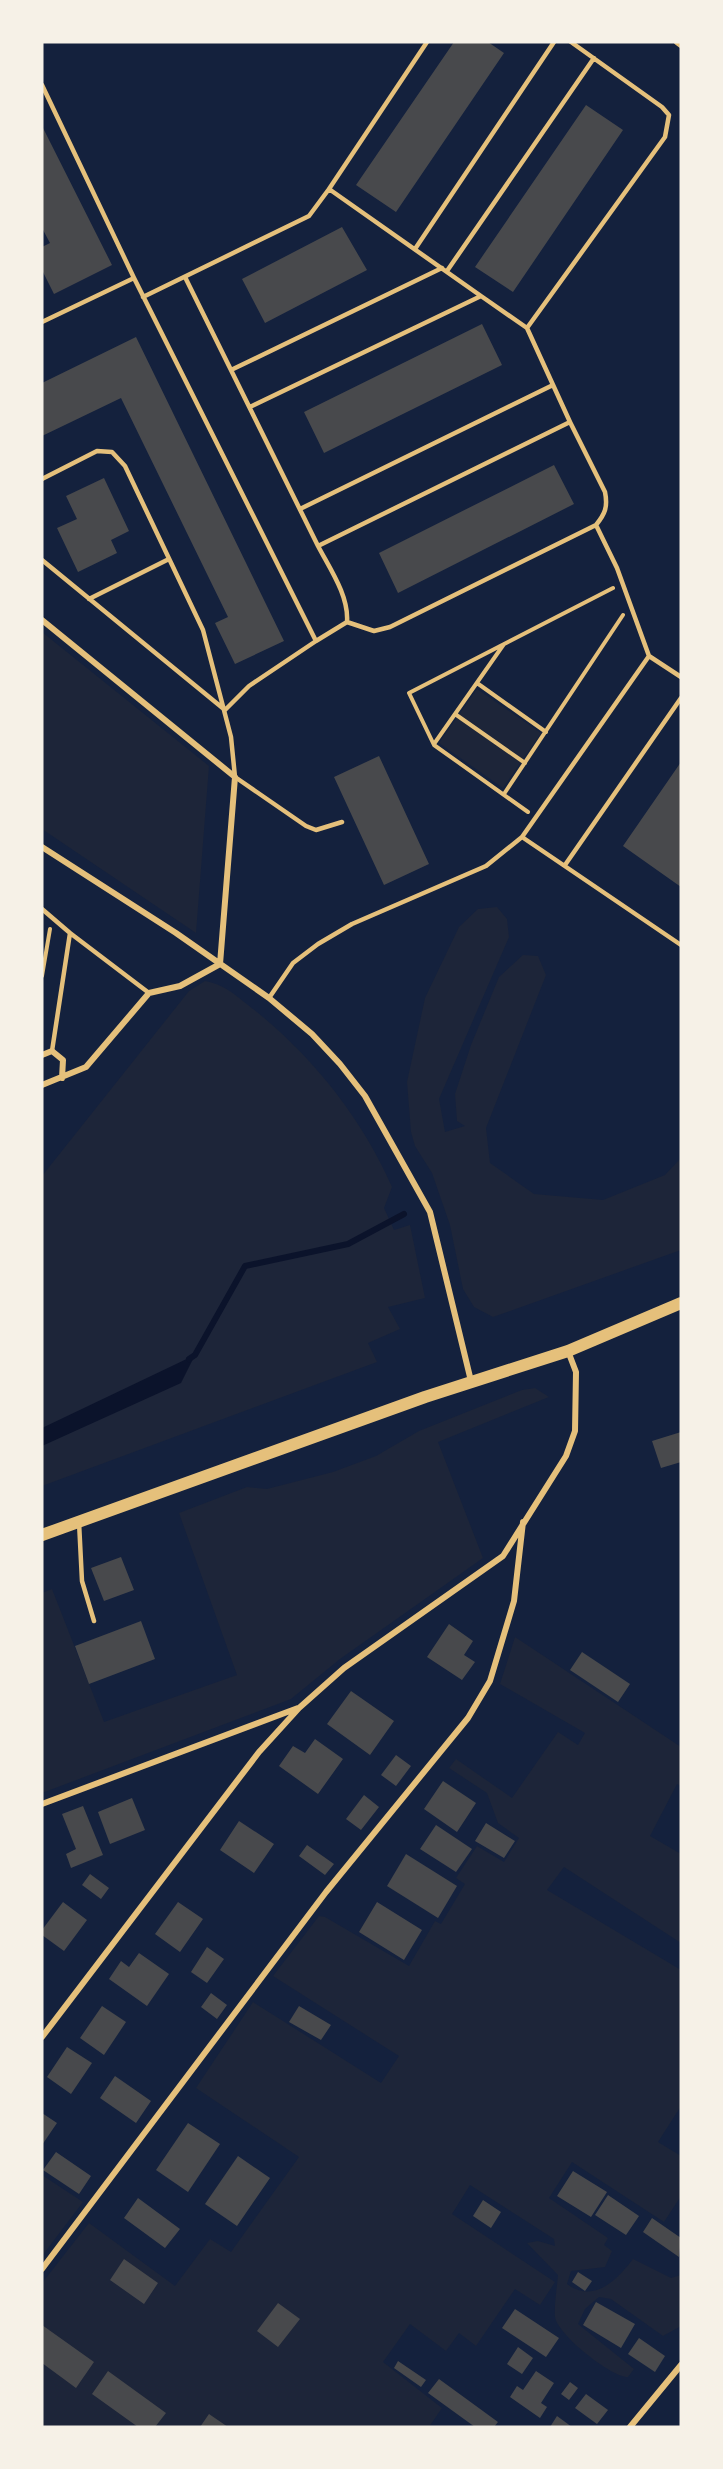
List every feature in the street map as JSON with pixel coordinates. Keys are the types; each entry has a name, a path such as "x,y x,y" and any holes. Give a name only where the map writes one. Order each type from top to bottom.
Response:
{"main road":[{"path":"42,1535 471,1381 568,1351 681,1303"}],"street":[{"path":"677,42 681,45"},
{"path":"42,620 235,777 220,964"},
{"path":"42,847 269,998 312,1034 365,1096 412,1177 433,1222 471,1381"},
{"path":"42,1085 86,1067 148,993 180,986 220,964"},
{"path":"42,1055 52,1051 63,1060 62,1078"},
{"path":"42,2037 259,1752 299,1708 344,1668 503,1556 566,1456 576,1431 576,1372 568,1351"},
{"path":"42,2269 326,1892 468,1718 490,1682 514,1601 523,1522"},
{"path":"42,1804 299,1708"},
{"path":"630,2427 681,2365"}],"lane":[{"path":"143,297 309,216 427,42"},
{"path":"415,249 554,42"},
{"path":"527,328 664,137 669,125 669,115 662,107 571,42"},
{"path":"231,370 444,270 594,58"},
{"path":"42,85 143,297 316,640"},
{"path":"225,710 249,686 316,640 347,622 374,630 390,627 596,525 604,515 607,505 605,492 527,328 329,189"},
{"path":"185,277 345,601 347,622"},
{"path":"43,319 134,278"},
{"path":"250,407 481,296"},
{"path":"300,509 553,385"},
{"path":"318,546 570,422"},
{"path":"42,479 97,451 112,452 125,466 203,630 225,710 235,777 306,826 316,830 342,822"},
{"path":"596,525 623,584 650,656 681,677"},
{"path":"89,599 169,559"},
{"path":"42,560 225,710"},
{"path":"269,998 293,963 318,944 352,924 486,866 522,837 650,656"},
{"path":"565,865 681,698"},
{"path":"522,837 681,945"},
{"path":"42,909 148,993"},
{"path":"52,1051 70,933"},
{"path":"79,1522 82,1581 94,1621"}],"path":[{"path":"536,817 434,745 409,693 623,584"},
{"path":"504,794 630,604"},
{"path":"434,745 504,644"},
{"path":"477,683 546,732"},
{"path":"455,714 525,763"},
{"path":"42,976 51,921"}],"shaded area":[{"path":"42,632 209,766 196,933 42,829"},
{"path":"477,689 541,733 503,788 439,743"},
{"path":"497,907 507,919 509,937 439,1099 445,1132 465,1126 457,1121 455,1094 471,1045 499,977 523,955 538,956 546,975 486,1128 490,1163 534,1194 603,1200 665,1175 681,1158 681,1250 493,1317 474,1307 463,1289 450,1225 432,1173 415,1146 411,1132 407,1082 425,998 459,927 478,909"},
{"path":"205,981 228,990 270,1023 312,1065 349,1111 365,1135 392,1187 384,1208 394,1230 410,1225 425,1298 388,1307 400,1329 368,1343 377,1362 42,1486 42,1176 189,991"},
{"path":"195,1355 181,1383 42,1446 42,1428"},
{"path":"535,1388 549,1397 438,1442 483,1558 340,1659 291,1699 42,1793 42,1593 52,1589 104,1722 237,1675 179,1513 247,1487 267,1489 333,1472 376,1456 419,1431 522,1390"},
{"path":"515,1637 681,1747 681,1786 677,1784 650,1836 681,1854 681,1943 564,1867 547,1890 681,1970 681,2106 658,2142 681,2156 681,2196 664,2222 572,2162 549,2198 608,2238 604,2245 612,2251 605,2267 571,2271 567,2284 577,2290 586,2291 604,2287 620,2275 633,2259 671,2278 681,2275 681,2326 663,2336 611,2299 599,2297 585,2309 578,2324 634,2369 628,2377 598,2363 575,2344 558,2325 555,2317 555,2301 558,2275 527,2243 538,2241 555,2246 554,2239 470,2185 452,2214 555,2282 540,2305 515,2289 476,2346 459,2333 446,2351 410,2324 383,2362 442,2408 429,2427 42,2427 42,2283 89,2223 175,2286 210,2239 231,2252 299,2157 196,2088 253,2002 381,2083 399,2056 273,1976 319,1916 325,1917 409,1966 435,1921 441,1924 465,1884 456,1878 477,1846 504,1862 519,1838 498,1823 487,1793 449,1768 456,1759 512,1798 558,1732 578,1745 585,1733 500,1684"},
{"path":"42,2175 83,2202 42,2256"}],"building":[{"path":"454,42 488,42 504,53 396,212 356,185"},
{"path":"586,105 623,130 513,292 475,267"},
{"path":"42,126 112,265 54,294 42,270 42,247 50,243 42,228"},
{"path":"342,227 367,270 265,323 242,279"},
{"path":"482,324 502,365 324,453 304,412"},
{"path":"136,337 284,641 235,664 215,623 228,617 121,398 42,436 42,383"},
{"path":"554,465 574,504 398,593 379,553"},
{"path":"104,478 129,531 111,540 117,553 78,572 57,528 77,519 66,496"},
{"path":"379,756 429,864 384,885 334,777"},
{"path":"681,762 681,887 623,846"},
{"path":"681,1432 681,1462 661,1468 652,1441"},
{"path":"121,1557 134,1590 104,1601 91,1568"},
{"path":"141,1621 155,1659 89,1684 75,1646"},
{"path":"449,1624 473,1641 464,1655 475,1662 462,1680 427,1657"},
{"path":"582,1652 630,1684 618,1702 570,1670"},
{"path":"351,1691 394,1721 370,1755 327,1724"},
{"path":"315,1739 343,1759 318,1794 279,1766 293,1746 305,1753"},
{"path":"396,1755 411,1766 396,1786 381,1775"},
{"path":"443,1781 476,1803 457,1832 424,1809"},
{"path":"364,1795 379,1807 361,1830 346,1819"},
{"path":"132,1798 145,1830 110,1844 98,1812"},
{"path":"83,1806 103,1855 71,1868 66,1854 76,1849 62,1814"},
{"path":"239,1821 274,1844 254,1873 220,1850"},
{"path":"486,1823 515,1841 504,1858 475,1841"},
{"path":"436,1825 472,1849 456,1872 420,1849"},
{"path":"307,1845 334,1864 325,1875 299,1856"},
{"path":"406,1854 457,1886 438,1918 387,1886"},
{"path":"90,1874 109,1888 101,1899 82,1885"},
{"path":"63,1902 87,1920 64,1951 42,1935 42,1930"},
{"path":"178,1902 203,1919 180,1952 155,1934"},
{"path":"377,1902 422,1930 404,1960 359,1932"},
{"path":"207,1947 224,1959 207,1983 191,1972"},
{"path":"139,1953 169,1974 147,2006 109,1979 121,1961 129,1967"},
{"path":"211,1993 227,2005 217,2019 201,2007"},
{"path":"102,2006 126,2022 104,2055 80,2038"},
{"path":"299,2006 331,2025 321,2040 289,2022"},
{"path":"67,2047 92,2063 71,2094 47,2077"},
{"path":"115,2076 151,2101 136,2123 100,2098"},
{"path":"42,2113 57,2123 42,2145"},
{"path":"188,2123 220,2144 188,2192 156,2170"},
{"path":"56,2152 91,2176 79,2194 43,2170"},
{"path":"238,2156 270,2178 237,2226 205,2204"},
{"path":"573,2171 607,2192 591,2217 557,2196"},
{"path":"608,2195 639,2216 626,2235 595,2215"},
{"path":"138,2198 180,2229 165,2248 124,2218"},
{"path":"483,2200 501,2212 491,2228 473,2216"},
{"path":"652,2218 681,2238 679,2257 643,2232"},
{"path":"124,2259 158,2283 144,2304 110,2280"},
{"path":"578,2272 592,2281 585,2291 572,2282"},
{"path":"596,2302 635,2324 621,2348 583,2325"},
{"path":"278,2303 300,2319 278,2347 257,2331"},
{"path":"515,2309 559,2338 546,2357 502,2328"},
{"path":"42,2325 94,2362 76,2388 42,2363"},
{"path":"639,2338 665,2356 655,2372 628,2354"},
{"path":"518,2347 533,2358 522,2374 507,2364"},
{"path":"398,2361 426,2380 421,2387 394,2368"},
{"path":"108,2371 166,2413 155,2427 138,2427 92,2394"},
{"path":"536,2371 554,2383 541,2403 547,2407 540,2418 510,2397 517,2386 523,2390"},
{"path":"439,2379 498,2422 494,2427 475,2427 428,2393"},
{"path":"570,2382 578,2388 569,2400 561,2394"},
{"path":"586,2394 608,2410 597,2424 575,2408"},
{"path":"209,2414 228,2427 200,2427"},
{"path":"557,2416 572,2427 550,2427"}],"waterway":[{"path":"189,1359 195,1355 245,1266 348,1244 404,1214"}]}
